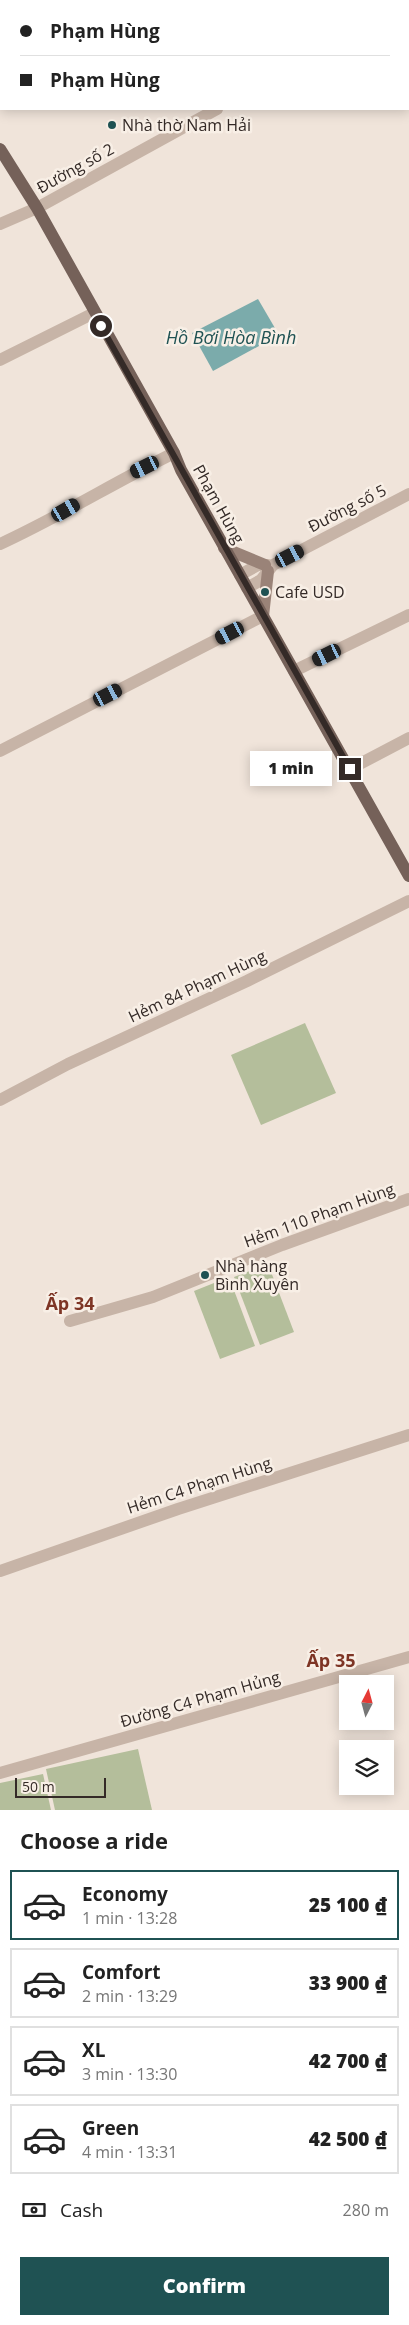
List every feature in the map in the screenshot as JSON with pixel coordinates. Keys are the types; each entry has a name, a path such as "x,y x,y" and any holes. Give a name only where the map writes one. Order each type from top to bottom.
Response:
{"main road":[{"name":"Phạm Hùng","path":"0,149 37,208 174,453 224,548 409,876"},
{"path":"224,548 269,567 263,616"}],"street":[{"name":"Đường số 2","path":"0,224 37,208 215,110"},
{"path":"0,360 94,313"},
{"path":"0,544 34,529 131,474 174,453"},
{"name":"Đường số 5","path":"247,588 261,580 269,567 409,494"},
{"name":"Đường số 5","path":"240,575 258,565 269,567"},
{"path":"294,672 409,615"},
{"path":"0,751 263,616"},
{"path":"350,769 409,738"},
{"name":"Hẻm 84 Phạm Hùng","path":"0,1100 68,1064 247,981 409,901"},
{"name":"Hẻm 110 Phạm Hùng","path":"70,1321 153,1296 282,1245 409,1199"},
{"name":"Hẻm C4 Phạm Hùng","path":"0,1571 186,1506 409,1435"},
{"name":"Đường C4 Phạm Hủng","path":"0,1773 409,1657"}],"green space":[{"path":"305,1023 336,1093 261,1125 231,1055"},
{"path":"268,1264 294,1332 260,1345 234,1277"},
{"path":"229,1277 255,1346 220,1359 194,1291"},
{"path":"138,1749 152,1810 55,1810 46,1769"},
{"path":"43,1774 51,1810 0,1810 0,1783"}],"water":[{"name":"Hồ Bơi Hòa Bình","path":"258,299 279,335 213,371 192,333"}],"place":[{"name":"Nhà thờ Nam Hải","path":"112,125"},
{"name":"Cafe USD","path":"265,592"},
{"name":"Nhà hàng Bình Xuyên","path":"205,1275"}],"district":[{"name":"Ấp 34","path":"70,1303"},
{"name":"Ấp 35","path":"331,1660"}],"route":[{"path":"101,326 350,769"}]}
